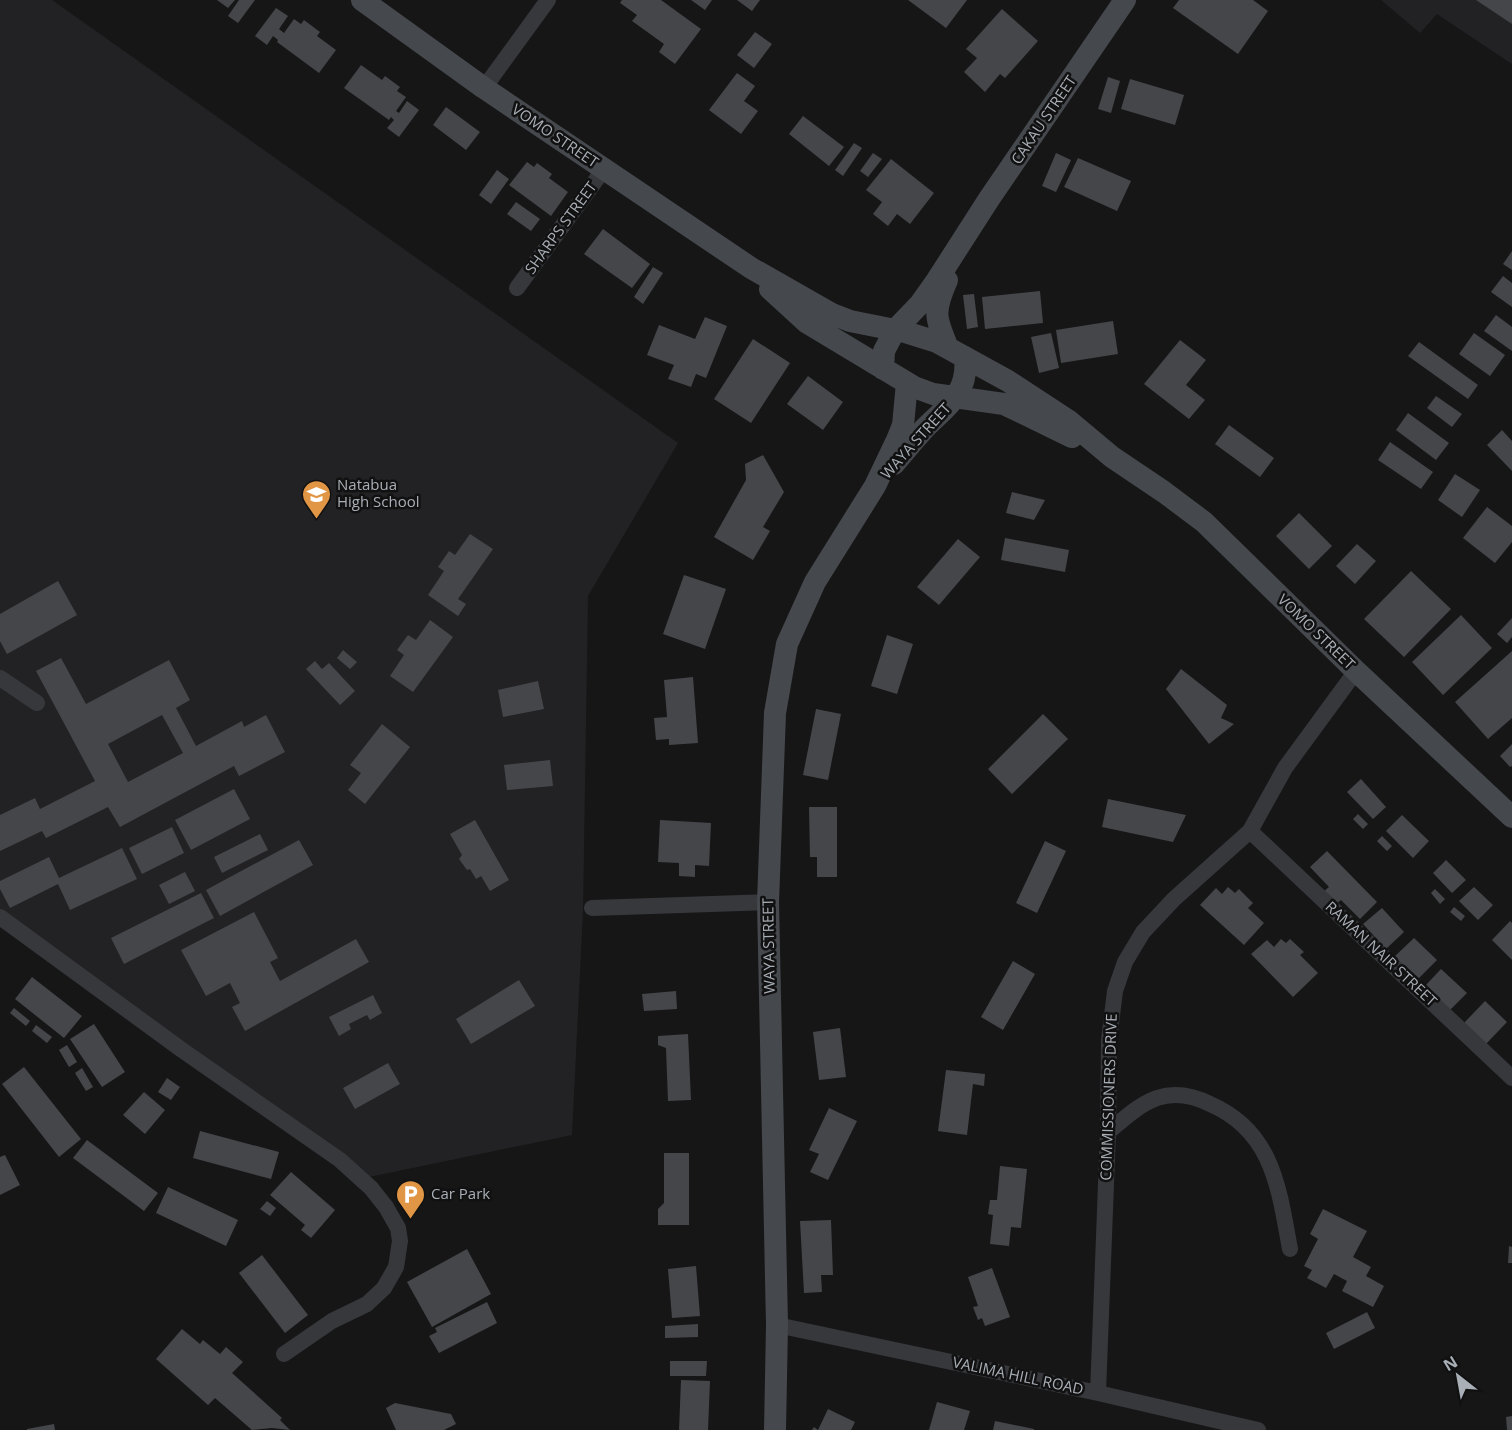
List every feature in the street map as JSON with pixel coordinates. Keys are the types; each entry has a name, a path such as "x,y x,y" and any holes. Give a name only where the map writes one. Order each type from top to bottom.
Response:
{"main road":[{"name":"VOMO STREET","path":"362,0 484,88 751,268 832,314 850,321 923,336 1039,400 1069,421 1112,457 1204,522 1356,671 1512,817"},
{"name":"CAKAU STREET","path":"883,369 884,351 896,330 920,303 964,240 1120,2"},
{"name":"CAKAU STREET","path":"957,353 939,324 937,306 964,240"},
{"name":"VOMO STREET","path":"751,268 781,300 806,322 907,383 933,394 1004,404 1112,457"},
{"path":"956,397 965,378 957,353"},
{"name":"WAYA STREET","path":"775,1430 777,1325 768,902 775,713 787,644 815,582 875,486 903,425 907,383"},
{"name":"WAYA STREET","path":"875,486 922,431 956,397"}],"street":[{"path":"484,88 548,0"},
{"name":"SHARPS STREET","path":"517,288 604,169"},
{"name":"COMMISSIONERS DRIVE","path":"1098,1393 1108,1132 1109,1040 1115,991 1125,962 1143,932 1174,899 1250,831 1285,768 1356,671"},
{"path":"0,678 37,703"},
{"name":"RAMAN NAIR STREET","path":"1250,831 1512,1078"},
{"path":"592,908 768,902"},
{"path":"0,917 182,1050 322,1150 340,1160 371,1188 386,1207 398,1228 400,1241 396,1267 384,1288 367,1304 332,1321 284,1354"},
{"path":"1108,1132 1141,1106 1159,1097 1176,1095 1198,1098 1236,1118 1260,1143 1271,1165 1280,1193 1290,1249"},
{"name":"VALIMA HILL ROAD","path":"777,1325 1098,1393 1258,1430"}],"shaded area":[{"name":"Natabua High School","path":"0,0 52,0 678,443 588,596 583,911 572,1135 369,1177 0,910"},
{"path":"1381,0 1512,0 1512,64 1437,14 1420,33"}],"building":[{"path":"217,0 235,0 228,8"},
{"path":"239,0 255,0 238,23 228,16"},
{"path":"622,0 661,0 701,29 675,64 659,52 664,44 632,21 637,15 620,3"},
{"path":"691,0 712,0 705,10"},
{"path":"737,0 760,0 752,11"},
{"path":"908,0 967,0 946,28"},
{"path":"1179,0 1253,0 1268,11 1238,54 1173,8"},
{"path":"1476,0 1512,0 1512,24"},
{"path":"276,8 288,16 279,29 284,33 294,19 301,24 304,20 320,32 317,36 336,50 319,73 277,42 278,40 273,36 267,45 255,36"},
{"path":"1002,9 1038,41 1005,78 1000,74 985,92 964,72 977,58 966,49"},
{"path":"755,32 772,44 754,68 737,55"},
{"path":"361,65 382,80 385,76 400,87 397,91 406,97 396,111 399,113 407,101 419,110 399,137 387,128 394,120 391,117 389,120 344,88"},
{"path":"737,73 755,86 744,101 758,111 741,134 709,110"},
{"path":"1108,77 1120,81 1111,113 1098,109"},
{"path":"1130,79 1184,95 1175,125 1121,109"},
{"path":"446,107 480,132 466,150 433,125"},
{"path":"803,116 844,147 829,166 789,134"},
{"path":"854,143 862,148 843,176 835,170"},
{"path":"873,153 882,159 868,177 860,171"},
{"path":"1056,153 1071,160 1056,192 1042,186"},
{"path":"1078,158 1131,181 1117,211 1064,187"},
{"path":"891,159 934,193 910,224 897,214 888,226 873,214 882,202 866,190"},
{"path":"527,162 534,167 537,163 552,174 549,178 568,192 551,216 509,185"},
{"path":"497,170 509,179 491,204 479,195"},
{"path":"516,202 540,219 531,231 507,214"},
{"path":"603,229 650,264 632,288 584,254"},
{"path":"1512,251 1512,270 1503,264"},
{"path":"653,267 663,273 643,304 634,297"},
{"path":"1503,276 1512,283 1512,307 1491,292"},
{"path":"1040,291 1043,323 985,329 982,297"},
{"path":"974,294 978,327 967,329 963,295"},
{"path":"1496,315 1512,327 1512,351 1484,331"},
{"path":"705,317 727,326 706,378 696,374 691,387 668,379 674,365 647,355 659,325 695,339"},
{"path":"1113,321 1118,354 1061,363 1056,330"},
{"path":"1051,333 1059,368 1039,373 1031,337"},
{"path":"1474,333 1505,355 1490,376 1459,354"},
{"path":"753,339 790,363 751,423 714,399"},
{"path":"1180,340 1206,360 1186,385 1205,400 1189,419 1144,384"},
{"path":"1419,342 1478,385 1468,399 1408,356"},
{"path":"808,376 843,402 823,430 787,404"},
{"path":"1436,396 1462,414 1452,427 1427,408"},
{"path":"1408,413 1449,443 1436,460 1396,430"},
{"path":"1229,425 1274,458 1260,477 1215,444"},
{"path":"1502,430 1512,441 1512,471 1487,445"},
{"path":"1390,442 1433,472 1421,489 1378,460"},
{"path":"763,455 784,492 763,527 770,531 753,560 714,537 746,480 745,464"},
{"path":"1455,474 1480,490 1462,517 1438,500"},
{"path":"1012,492 1045,500 1034,520 1006,513"},
{"path":"1487,507 1512,526 1512,542 1495,563 1463,538"},
{"path":"1299,513 1332,546 1309,569 1276,536"},
{"path":"470,534 493,549 458,599 466,604 458,616 428,595 444,571 438,567 449,551 455,555"},
{"path":"1005,538 1069,550 1065,572 1001,560"},
{"path":"958,539 980,557 939,605 917,587"},
{"path":"1357,544 1376,561 1355,584 1336,566"},
{"path":"1411,571 1451,609 1404,657 1364,619"},
{"path":"684,575 726,589 705,649 663,634"},
{"path":"58,581 77,615 7,654 0,641 0,614"},
{"path":"1461,615 1492,648 1443,695 1412,662"},
{"path":"1512,618 1512,637 1507,643 1497,634"},
{"path":"430,620 453,637 413,692 390,676 404,655 397,650 408,635 416,640"},
{"path":"887,635 913,644 897,694 871,686"},
{"path":"343,650 357,662 350,669 337,658"},
{"path":"1512,651 1512,718 1488,739 1455,702"},
{"path":"61,658 86,704 169,660 190,700 176,708 196,746 242,721 244,727 266,715 285,752 239,776 234,766 120,827 108,807 46,838 42,831 0,851 0,815 35,798 40,809 95,781 36,671","holes":["162,715 183,753 128,782 108,744"]},
{"path":"315,661 322,669 329,663 355,691 340,705 306,669"},
{"path":"1181,669 1227,705 1221,718 1234,724 1209,744 1166,689"},
{"path":"693,677 698,743 669,745 669,739 656,740 654,718 667,717 664,680"},
{"path":"538,681 544,709 503,717 498,690"},
{"path":"816,709 841,714 828,780 803,775"},
{"path":"1043,714 1068,739 1012,794 988,769"},
{"path":"382,724 410,747 365,804 348,790 361,773 350,765"},
{"path":"1512,744 1512,766 1510,767 1500,756"},
{"path":"550,760 553,786 507,790 504,765"},
{"path":"1361,779 1386,807 1373,819 1347,792"},
{"path":"234,789 250,819 191,850 175,820"},
{"path":"1108,799 1186,815 1173,842 1102,827"},
{"path":"809,807 837,807 837,877 817,877 817,857 810,857"},
{"path":"1358,814 1368,824 1363,829 1353,819"},
{"path":"1402,815 1429,841 1413,858 1386,831"},
{"path":"475,820 509,880 490,891 481,876 476,879 470,869 467,870 459,859 462,855 450,834"},
{"path":"660,820 711,823 709,866 695,865 695,877 679,876 679,863 658,862"},
{"path":"172,827 184,853 142,874 129,848"},
{"path":"260,834 268,850 222,873 214,857"},
{"path":"1382,836 1392,846 1387,851 1377,841"},
{"path":"299,840 313,865 220,916 206,890"},
{"path":"1045,841 1066,851 1037,913 1016,903"},
{"path":"122,848 137,879 70,910 58,884 10,908 0,889 0,881 49,857 59,878"},
{"path":"1327,851 1377,902 1360,919 1341,900 1336,904 1323,892 1329,887 1310,867"},
{"path":"1446,860 1466,880 1452,893 1433,873"},
{"path":"185,872 195,891 169,904 159,885"},
{"path":"1228,887 1235,893 1239,889 1253,903 1248,908 1264,923 1244,945 1200,905 1216,888 1222,894"},
{"path":"1474,887 1493,905 1478,920 1459,901"},
{"path":"1435,889 1445,899 1440,904 1431,893"},
{"path":"201,893 214,918 124,964 111,938"},
{"path":"1454,907 1465,916 1461,921 1450,912"},
{"path":"1382,908 1404,932 1386,949 1363,924"},
{"path":"254,912 278,958 270,962 280,981 356,939 369,962 245,1031 232,1007 240,1003 230,983 206,996 181,950"},
{"path":"1510,921 1512,923 1512,960 1492,940"},
{"path":"1414,938 1437,960 1417,980 1394,957"},
{"path":"1281,939 1286,943 1290,939 1304,952 1300,955 1318,973 1293,997 1251,954 1267,940 1274,947"},
{"path":"1013,961 1035,974 1003,1030 981,1017"},
{"path":"1441,969 1467,993 1450,1010 1425,986"},
{"path":"32,977 82,1016 64,1038 15,999"},
{"path":"519,980 535,1006 471,1044 456,1019"},
{"path":"676,991 677,1009 644,1011 642,994"},
{"path":"373,995 382,1013 370,1020 367,1015 349,1024 351,1029 339,1036 329,1017"},
{"path":"1485,1001 1507,1022 1486,1044 1464,1023"},
{"path":"14,1008 30,1021 26,1026 10,1013"},
{"path":"94,1024 125,1072 102,1087 70,1039"},
{"path":"36,1025 52,1037 47,1043 32,1031"},
{"path":"840,1028 846,1077 819,1080 813,1032"},
{"path":"688,1034 691,1100 668,1101 666,1048 658,1045 658,1036"},
{"path":"67,1045 77,1062 69,1067 59,1050"},
{"path":"388,1063 400,1084 355,1109 343,1088"},
{"path":"24,1067 81,1139 59,1157 2,1084"},
{"path":"82,1068 93,1087 86,1091 75,1073"},
{"path":"946,1070 985,1074 984,1086 973,1084 967,1135 938,1131"},
{"path":"167,1078 180,1087 171,1100 158,1092"},
{"path":"144,1092 165,1110 145,1134 123,1115"},
{"path":"829,1108 857,1121 828,1180 810,1172 819,1154 809,1150"},
{"path":"200,1131 279,1152 271,1179 193,1158"},
{"path":"87,1140 158,1193 144,1211 73,1158"},
{"path":"664,1153 689,1153 689,1225 658,1225 658,1209 664,1203"},
{"path":"5,1155 20,1185 0,1195 0,1157"},
{"path":"1000,1166 1027,1169 1021,1228 1011,1227 1009,1246 990,1244 993,1215 988,1214 990,1200 997,1200"},
{"path":"291,1172 335,1210 311,1238 301,1230 305,1225 270,1195"},
{"path":"168,1187 238,1220 226,1246 156,1213"},
{"path":"267,1201 276,1208 270,1216 260,1209"},
{"path":"1323,1209 1367,1231 1353,1257 1371,1267 1366,1276 1384,1286 1373,1307 1342,1291 1347,1281 1334,1274 1326,1288 1307,1278 1312,1270 1304,1266 1318,1239 1310,1234"},
{"path":"831,1220 833,1275 821,1275 822,1292 804,1293 800,1221"},
{"path":"1509,1246 1512,1247 1512,1263 1508,1263"},
{"path":"467,1249 491,1294 432,1327 407,1282"},
{"path":"262,1255 308,1315 285,1333 239,1273"},
{"path":"696,1266 700,1316 672,1318 668,1269"},
{"path":"992,1268 1010,1317 985,1326 982,1318 978,1320 973,1307 978,1306 968,1277"},
{"path":"487,1302 497,1323 439,1353 429,1336 437,1332 435,1328"},
{"path":"1367,1312 1375,1328 1334,1349 1326,1333"},
{"path":"698,1324 698,1337 665,1338 665,1326"},
{"path":"182,1329 200,1344 203,1340 220,1354 226,1347 243,1362 232,1373 282,1418 280,1420 290,1430 272,1428 252,1430 215,1398 208,1405 156,1359"},
{"path":"670,1361 707,1361 706,1376 670,1376"},
{"path":"681,1380 710,1381 708,1430 679,1430"},
{"path":"937,1402 970,1411 964,1430 929,1430"},
{"path":"395,1403 451,1414 456,1424 444,1430 396,1430 386,1408"},
{"path":"828,1409 855,1422 851,1430 818,1430"},
{"path":"1512,1416 1512,1430 1507,1430 1506,1417"},
{"path":"995,1421 1034,1429 1034,1430 993,1430"},
{"path":"54,1424 55,1430 27,1430 27,1429"}],"place":[{"name":"Natabua High School","path":"316,520"},
{"name":"Car Park","path":"410,1220"}]}
